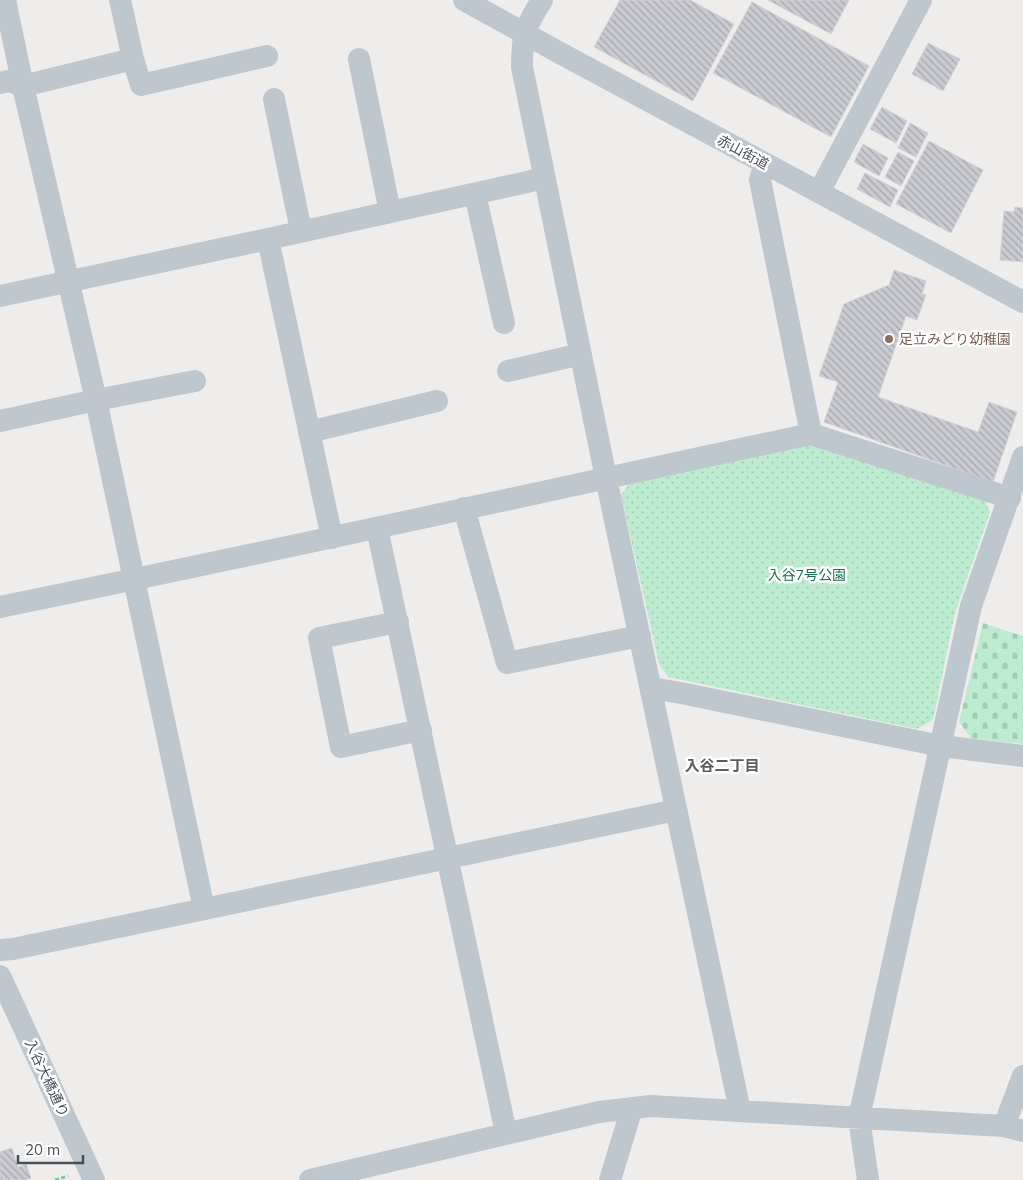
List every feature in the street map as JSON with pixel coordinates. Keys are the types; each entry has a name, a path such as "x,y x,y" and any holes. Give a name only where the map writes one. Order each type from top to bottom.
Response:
{"street":[{"path":"5,0 23,86 96,400 204,909"},
{"path":"120,0 141,85 268,56"},
{"name":"赤山街道","path":"464,0 1023,302"},
{"path":"542,0 524,34 522,67 606,478 740,1111"},
{"path":"819,192 921,0"},
{"path":"0,82 9,81 23,86 134,59"},
{"path":"360,60 390,212"},
{"path":"274,99 301,232"},
{"path":"765,164 760,180 811,434"},
{"path":"0,296 544,178"},
{"path":"475,194 504,323"},
{"path":"268,239 332,538"},
{"path":"508,371 582,354"},
{"path":"0,420 195,381"},
{"path":"309,432 437,401"},
{"path":"0,607 332,538 811,434 1010,498"},
{"path":"868,1180 859,1118 971,606 1023,457"},
{"path":"464,508 507,663 640,636"},
{"path":"377,528 506,1133"},
{"path":"398,622 319,638 340,747 421,730"},
{"path":"651,688 691,694 940,746 1023,756"},
{"path":"0,976 6,949 676,810"},
{"name":"入谷大橋通り","path":"0,976 94,1180"},
{"path":"310,1180 599,1112 651,1106 1014,1129 1023,1076"},
{"path":"610,1180 632,1108"}],"path":[{"path":"55,1180 68,1176"}],"green space":[{"name":"入谷7号公園","path":"813,442 984,498 990,512 955,613 933,720 917,729 668,677 659,664 621,495 632,480"},
{"path":"983,623 1023,636 1023,744 971,738 959,722"}],"building":[{"path":"620,0 690,0 734,24 693,101 594,47"},
{"path":"768,0 849,0 831,34"},
{"path":"752,2 869,66 831,137 713,73"},
{"path":"928,43 960,59 943,91 912,74"},
{"path":"882,107 907,121 896,143 870,129"},
{"path":"910,123 928,133 916,157 898,148"},
{"path":"929,141 983,170 951,233 896,204"},
{"path":"863,144 888,158 879,176 854,162"},
{"path":"898,152 914,161 901,186 885,177"},
{"path":"865,173 898,190 890,207 857,189"},
{"path":"1015,207 1023,208 1023,262 1000,260 1004,211 1014,212"},
{"path":"894,270 926,281 922,294 926,295 917,320 906,316 878,397 978,432 989,402 1017,412 993,482 824,422 838,382 819,376 844,304 889,285"},
{"path":"12,1148 18,1167 26,1164 31,1178 26,1180 0,1180 0,1152"}],"place":[{"name":"足立みどり幼稚園","path":"889,339"}],"district":[{"name":"入谷二丁目","path":"722,765"}]}
